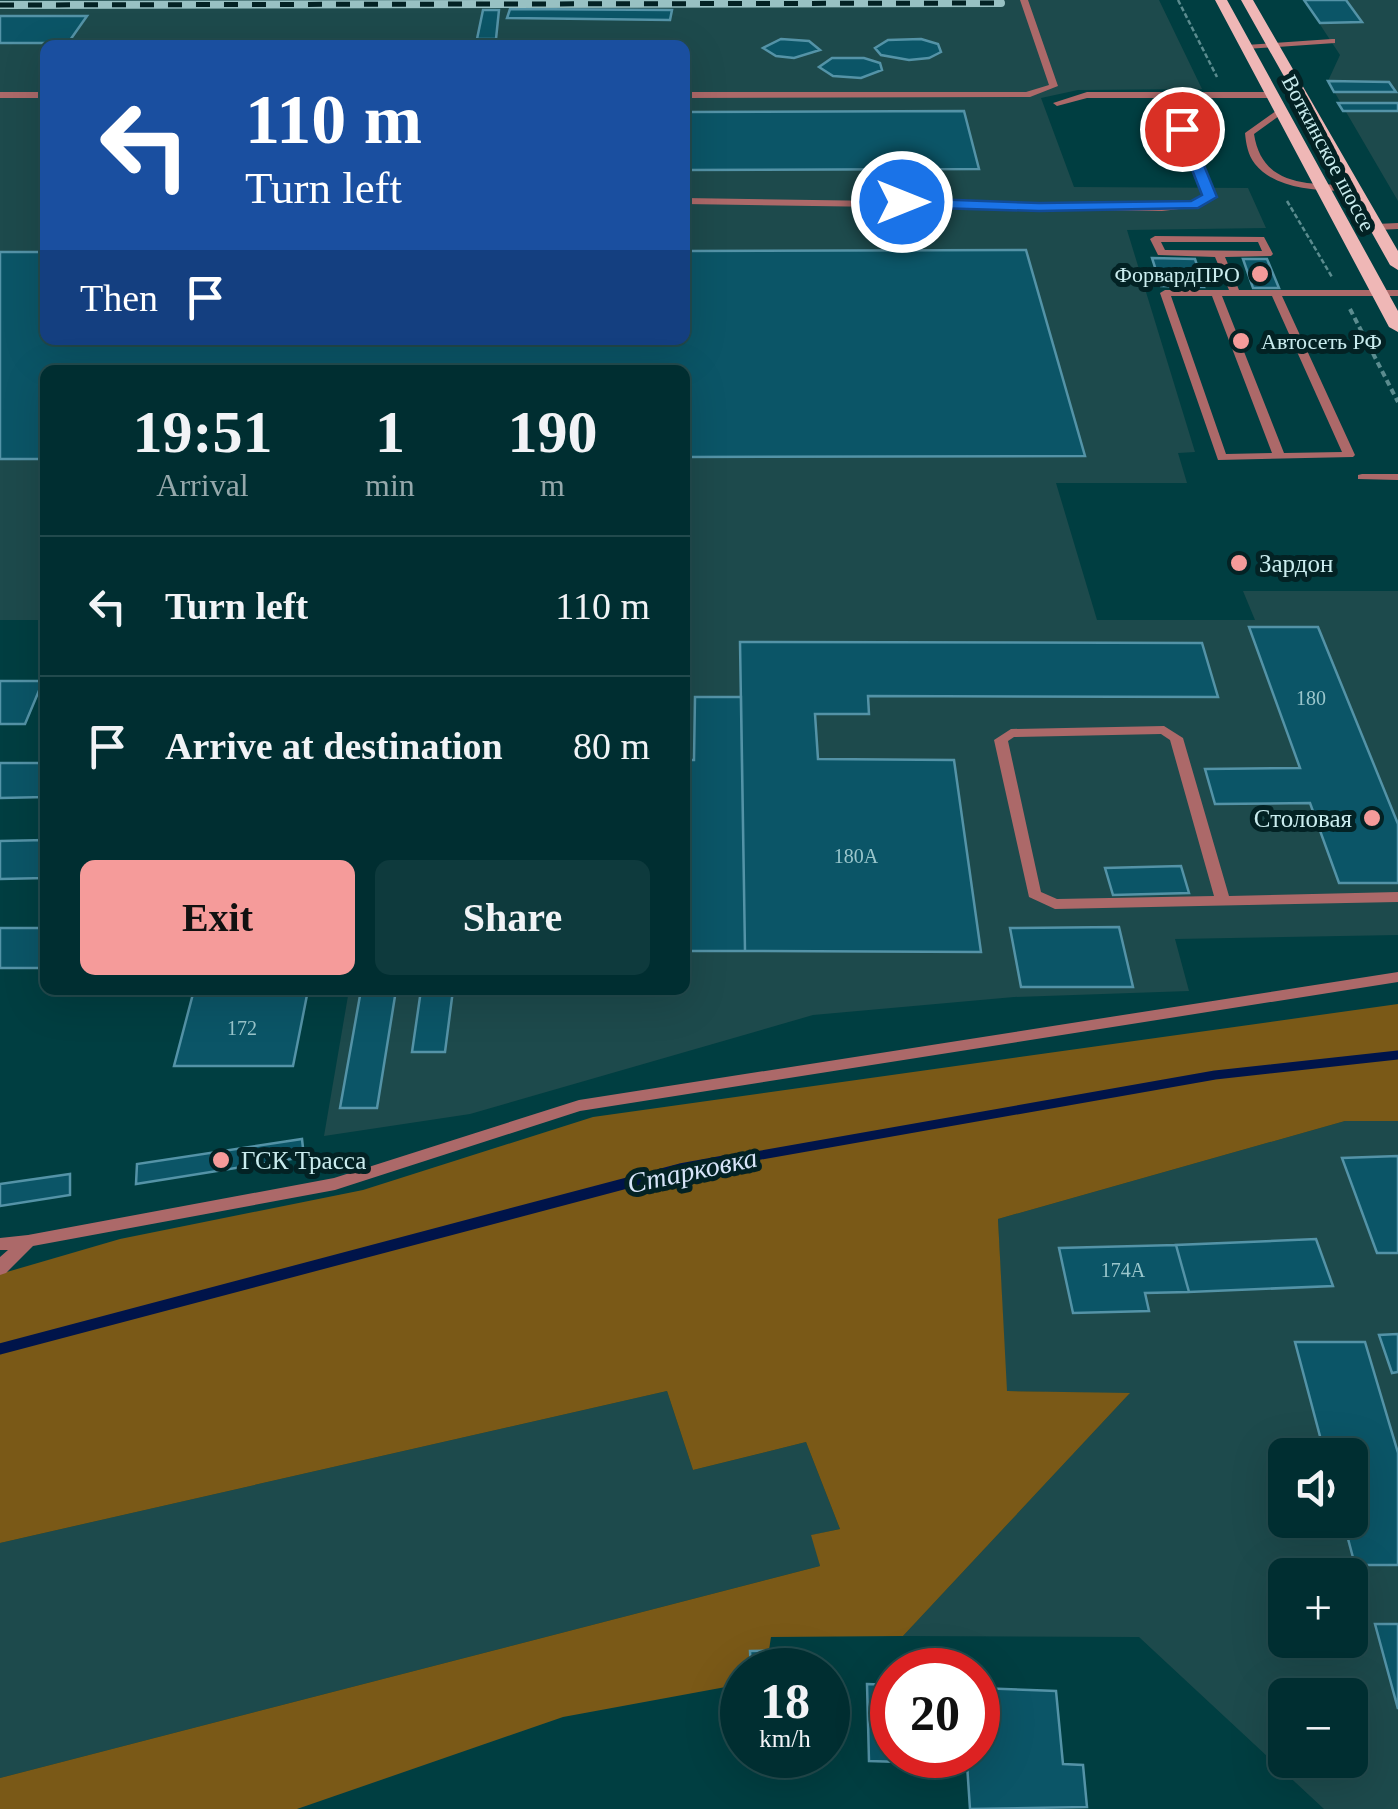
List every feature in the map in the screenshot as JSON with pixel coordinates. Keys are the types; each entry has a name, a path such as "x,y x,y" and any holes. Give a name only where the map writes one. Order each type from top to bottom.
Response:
{"main road":[{"name":"Воткинское шоссе","path":"1221,0 1321,188 1389,293 1398,327"},
{"name":"Воткинское шоссе","path":"1247,0 1376,227 1393,247 1398,265"}],"lane":[{"path":"690,95 1027,94 1054,86 1024,0"},
{"path":"1246,47 1332,42"},
{"path":"0,95 40,95"},
{"path":"1057,103 1087,95 1227,95 1277,103"},
{"path":"690,201 1110,208 1194,205 1210,197 1169,95"},
{"path":"1277,103 1249,133 1249,150 1272,176 1321,188 1353,188"},
{"path":"1376,227 1398,226"},
{"path":"1155,238 1261,239 1268,254 1220,254 1161,253 1155,238"},
{"path":"1220,254 1235,293"},
{"path":"1276,293 1349,455 1222,458 1165,292 1389,293"},
{"path":"1216,293 1279,456"},
{"path":"1362,477 1398,477"},
{"path":"1223,901 1176,738 1164,730 1011,733 1001,740 1034,894 1055,904 1223,901 1398,896"},
{"path":"0,1244 335,1184 579,1106 1398,977"},
{"path":"0,1268 28,1241"}],"path":[{"path":"1178,0 1227,95"}],"shaded area":[{"path":"0,0 1159,0 1202,89 1078,90 1041,98 1074,187 1248,188 1266,228 1127,230 1195,452 1178,453 1187,483 1056,483 1097,620 1255,620 1243,591 1398,591 1398,935 1175,939 1189,991 1014,997 813,1015 470,1114 324,1136 348,995 690,995 690,365 40,365 40,620 0,620"},
{"path":"1304,0 1398,0 1398,201 1328,81 1340,55"},
{"path":"1398,1004 1398,1121 1345,1121 998,1219 1007,1391 1130,1393 903,1636 771,1637 769,1648 720,1648 720,1688 563,1717 297,1809 0,1809 0,1778 820,1566 811,1535 840,1529 806,1442 693,1470 667,1391 0,1543 0,1274 120,1239 363,1190 593,1117"},
{"path":"1345,1121 1398,1121 1398,1809 1324,1809 1291,1778 1368,1778 1368,1678 1268,1678 1268,1757 1139,1637 903,1636 1129,1394 1006,1391 998,1219"},
{"path":"667,1391 693,1470 806,1442 840,1529 812,1535 820,1566 0,1778 0,1543"}],"building":[{"path":"1304,0 1346,0 1362,22 1320,23"},
{"path":"510,9 672,10 670,20 507,18"},
{"path":"483,10 499,10 496,39 477,39"},
{"path":"0,16 87,16 70,40 0,43"},
{"path":"781,39 809,41 820,50 794,58 776,56 763,48"},
{"path":"921,39 938,44 941,52 909,60 881,55 875,48 888,40"},
{"path":"832,58 864,58 880,63 882,70 861,78 833,76 819,67"},
{"path":"1328,81 1389,82 1396,92 1334,92"},
{"path":"1338,103 1398,103 1398,111 1343,111"},
{"path":"964,111 979,169 690,170 690,112"},
{"path":"1026,250 1085,456 690,457 690,365 40,365 40,459 0,459 0,252 40,252 40,345 690,345 690,251"},
{"path":"1152,258 1195,259 1204,287 1161,286"},
{"name":"ФорвардПРО","path":"1243,259 1267,259 1279,288 1253,288"},
{"path":"1249,627 1318,627 1398,824 1398,883 1339,883 1310,803 1215,804 1205,769 1300,768"},
{"path":"740,642 1202,643 1218,697 868,696 869,714 815,714 818,759 954,760 981,952 745,951"},
{"path":"0,681 40,681 25,724 0,724"},
{"path":"695,697 741,697 745,951 690,951 690,760 694,760"},
{"path":"0,763 40,763 40,797 0,798"},
{"path":"40,840 40,878 0,879 0,841"},
{"path":"1181,866 1189,893 1113,895 1105,868"},
{"path":"1119,927 1133,987 1021,987 1010,928"},
{"path":"0,928 40,928 40,968 0,968"},
{"path":"193,995 307,995 293,1066 174,1066"},
{"path":"360,995 395,995 377,1108 340,1108"},
{"path":"420,995 452,995 445,1052 412,1052"},
{"name":"ГСК Трасса","path":"302,1139 304,1157 136,1184 137,1164"},
{"path":"1398,1156 1398,1253 1377,1253 1342,1158"},
{"path":"70,1174 70,1195 0,1206 0,1184"},
{"path":"1316,1239 1333,1286 1189,1292 1176,1245"},
{"path":"1176,1245 1189,1292 1145,1293 1149,1311 1073,1313 1059,1248"},
{"path":"1398,1334 1398,1372 1392,1373 1379,1335"},
{"path":"1295,1342 1365,1342 1398,1453 1398,1565 1368,1565 1368,1558 1353,1558 1348,1538 1368,1538 1368,1438 1320,1438"},
{"path":"1375,1624 1398,1624 1398,1709"},
{"path":"867,1684 870,1684 869,1761"},
{"path":"1000,1689 1056,1691 1063,1764 1083,1765 1087,1807 970,1809 968,1778 1000,1778"}],"waterway":[{"name":"Старковка","path":"710,1164 1215,1075 1398,1055"},
{"name":"Старковка","path":"0,1349 680,1169 724,1161"}],"railway":[{"path":"0,5 1001,3"}],"place":[{"name":"ФорвардПРО","path":"1260,274"},
{"name":"Автосеть РФ","path":"1241,341"},
{"name":"Зардон","path":"1239,563"},
{"name":"Столовая","path":"1372,818"},
{"name":"ГСК Трасса","path":"221,1160"}],"route":[{"path":"902,202 1039,207 1194,205 1210,197 1182,129"}]}
